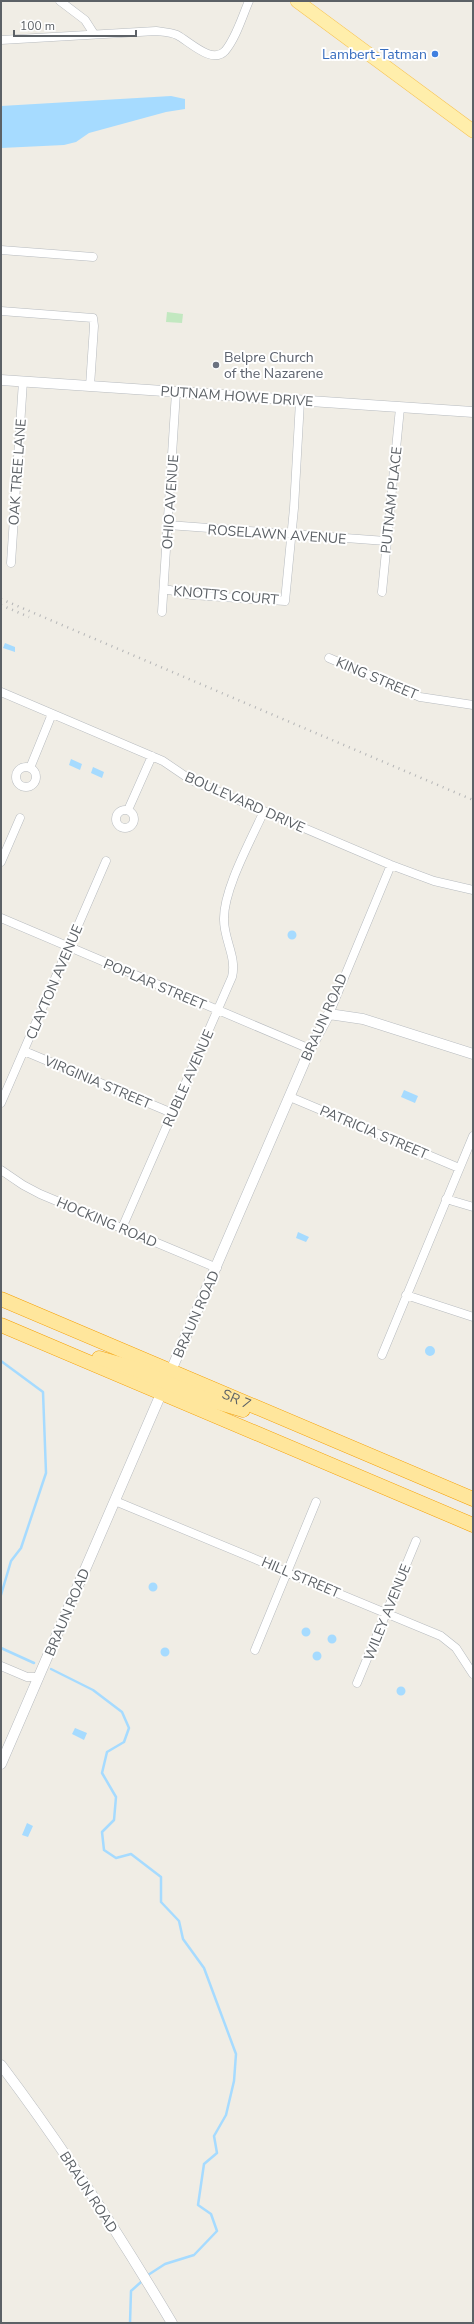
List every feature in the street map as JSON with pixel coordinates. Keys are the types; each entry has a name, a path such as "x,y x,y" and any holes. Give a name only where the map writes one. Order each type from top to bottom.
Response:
{"highway":[{"name":"SR 7","path":"1,1300 166,1382 473,1525"},
{"name":"SR 7","path":"1,1325 29,1337 304,1427 473,1499"}],"main road":[{"path":"296,1 473,131"}],"street":[{"path":"60,1 85,20 94,34"},
{"path":"1,40 94,34 167,32 178,36 207,53 216,56 226,50 249,1"},
{"path":"1,250 92,257"},
{"path":"1,311 93,318 94,326 90,386"},
{"name":"PUTNAM HOWE DRIVE","path":"1,380 473,412"},
{"name":"OAK TREE LANE","path":"11,562 23,381"},
{"name":"OHIO AVENUE","path":"162,612 176,392"},
{"path":"291,535 300,401"},
{"name":"PUTNAM PLACE","path":"382,592 400,408"},
{"name":"ROSELAWN AVENUE","path":"168,525 386,541"},
{"name":"KNOTTS COURT","path":"164,589 192,595 283,602 286,599 291,535"},
{"name":"KING STREET","path":"329,658 420,697 473,705"},
{"name":"BOULEVARD DRIVE","path":"1,692 163,761 190,780 391,865 434,881 473,890"},
{"path":"30,768 52,714"},
{"path":"128,810 152,756"},
{"name":"RUBLE AVENUE","path":"122,1228 233,973 232,955 225,932 224,908 241,862 264,811"},
{"path":"1,862 20,818"},
{"name":"CLAYTON AVENUE","path":"1,1104 106,861"},
{"name":"BRAUN ROAD","path":"1,1764 166,1382 217,1268 310,1049 328,1014 391,865"},
{"name":"POPLAR STREET","path":"1,918 310,1049"},
{"path":"328,1014 363,1019 473,1054"},
{"name":"VIRGINIA STREET","path":"24,1051 172,1113"},
{"name":"PATRICIA STREET","path":"290,1097 459,1168"},
{"path":"382,1355 473,1136"},
{"name":"HOCKING ROAD","path":"1,1170 30,1189 217,1268"},
{"path":"446,1199 473,1208"},
{"path":"406,1295 473,1317"},
{"name":"HILL STREET","path":"115,1501 286,1570 386,1614 441,1636 452,1643 473,1674"},
{"path":"255,1650 286,1570 316,1502"},
{"name":"WILEY AVENUE","path":"357,1683 416,1541"},
{"path":"1,1666 27,1677 39,1677"},
{"name":"BRAUN ROAD","path":"1,2064 40,2117 88,2188 172,2323"}],"green space":[{"path":"167,312 183,314 182,323 166,322"}],"water":[{"path":"171,96 185,99 185,109 166,112 89,133 76,142 64,145 1,148 1,106"},
{"path":"5,643 15,647 15,652 3,648"},
{"path":"71,759 82,764 80,770 69,765"},
{"path":"93,767 104,772 102,778 91,773"},
{"path":"292,930 297,935 292,940 287,935"},
{"path":"404,1090 418,1096 415,1103 401,1097"},
{"path":"298,1232 309,1237 306,1242 296,1238"},
{"path":"428,1346 432,1346 435,1351 432,1356 428,1356 425,1353 425,1349"},
{"path":"153,1582 158,1587 153,1592 148,1587"},
{"path":"306,1627 311,1632 306,1637 301,1632"},
{"path":"332,1634 337,1639 332,1644 327,1639"},
{"path":"163,1648 167,1648 169,1652 167,1656 163,1656 161,1654 161,1650"},
{"path":"317,1651 322,1656 317,1661 312,1656"},
{"path":"401,1686 406,1691 401,1696 396,1691"},
{"path":"75,1728 87,1733 84,1740 72,1734"},
{"path":"27,1823 33,1826 28,1837 22,1835"}],"waterway":[{"path":"1,1361 43,1392 46,1473 21,1548 11,1561 1,1595"},
{"path":"1,1648 34,1663"},
{"path":"51,1669 93,1690 122,1712 129,1728 124,1742 107,1752 102,1773 116,1797 114,1820 102,1832 104,1850 116,1858 131,1854 161,1877 161,1902 179,1921 183,1939 204,1968 236,2054 234,2081 226,2115 214,2136 217,2153 204,2164 198,2205 211,2214 217,2231 194,2255 165,2264 148,2275"},
{"path":"130,2323 131,2291 141,2282"}],"railway":[{"path":"1,599 473,800"},
{"path":"1,605 29,617"}],"place":[{"name":"Lambert-Tatman","path":"435,54"},
{"name":"Belpre Church of the Nazarene","path":"216,365"}]}
